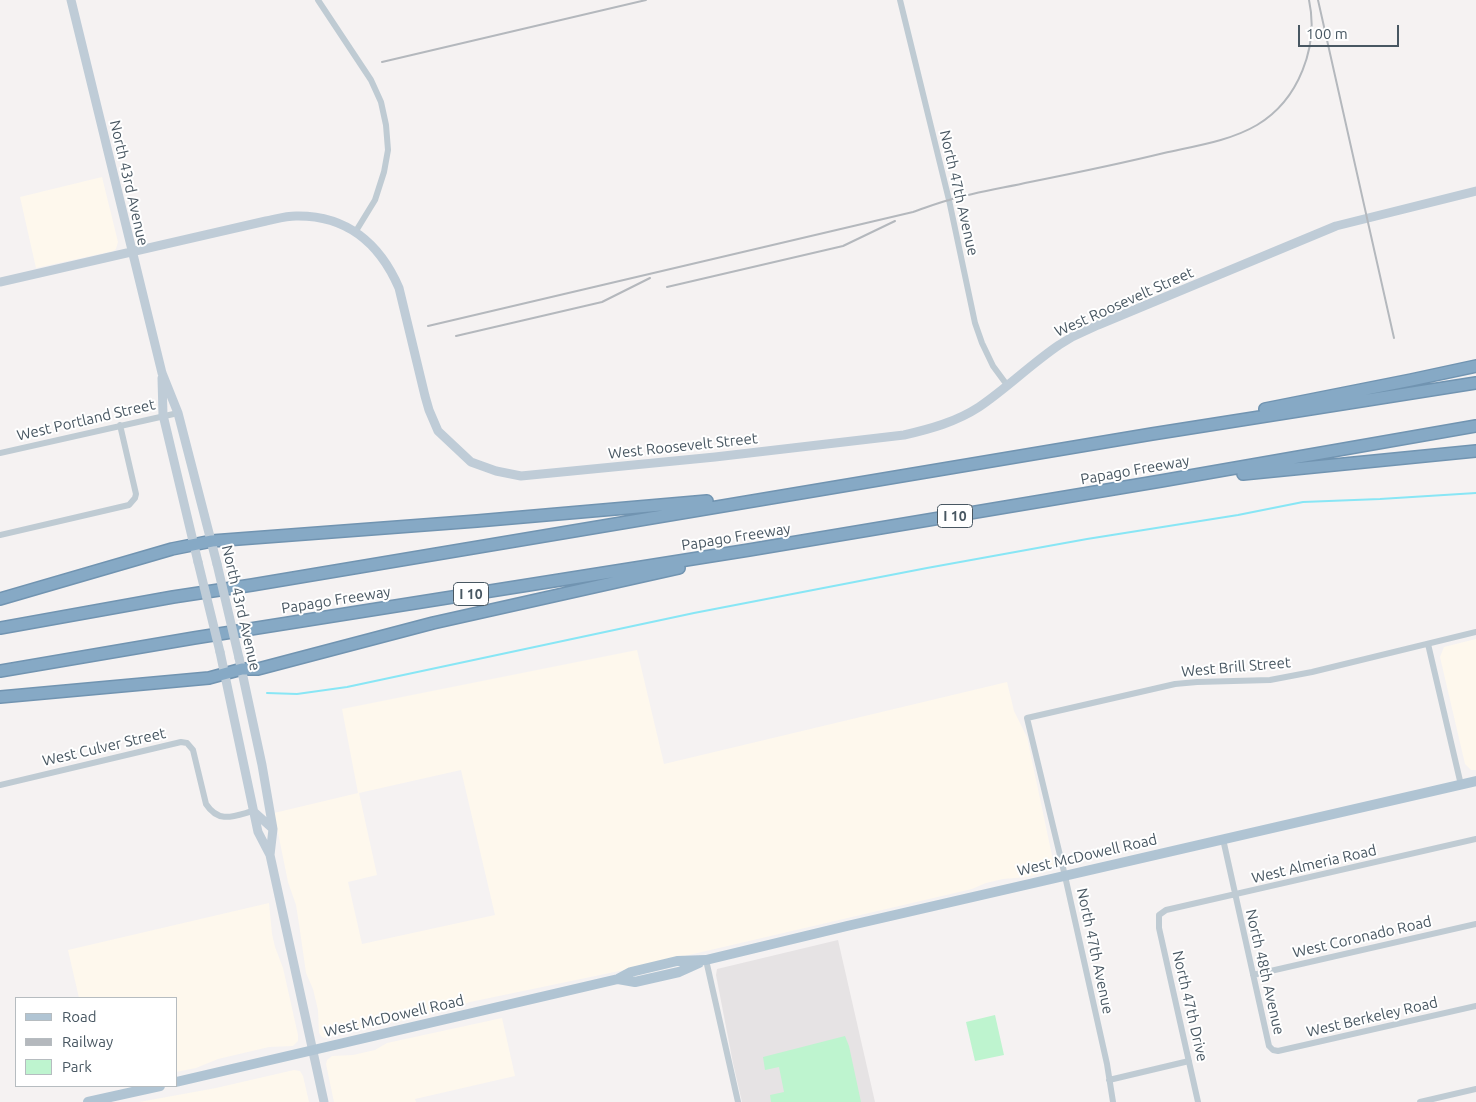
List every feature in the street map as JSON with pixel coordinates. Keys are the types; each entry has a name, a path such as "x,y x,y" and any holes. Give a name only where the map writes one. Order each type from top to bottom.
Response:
{"highway":[{"path":"1152,434 1476,366"},
{"name":"Papago Freeway","path":"0,628 774,496 1476,383"},
{"name":"Papago Freeway","path":"0,671 174,641 748,550 1476,426"},
{"path":"1161,481 1476,451"},
{"path":"0,600 141,558 212,541 774,496"},
{"path":"0,697 209,678 223,668 240,664 258,669 432,623 638,578 748,550"}],"main road":[{"name":"West McDowell Road","path":"178,1082 618,979 635,982 679,972 706,960 1476,781"},
{"path":"88,1102 156,1087"}],"street":[{"name":"North 43rd Avenue","path":"71,0 162,373 178,413 212,541 262,765 273,828 270,855"},
{"path":"318,0 371,80 381,102 386,125 388,150 384,172 375,200 356,231"},
{"name":"North 47th Avenue","path":"900,0 949,200 975,323 993,366 1007,386"},
{"name":"West Roosevelt Street","path":"0,282 262,222 294,216 327,219 356,231 371,244 382,256 399,288 425,396 438,431 471,462 506,474 521,476 538,475 904,435 934,428 960,418 980,406 1047,353 1072,337 1152,302 1336,226 1476,192"},
{"name":"North 43rd Avenue","path":"162,373 163,415 223,668 258,832 270,855 324,1102"},
{"name":"West Portland Street","path":"0,453 178,413"},
{"path":"0,536 126,506 132,502 136,494 120,425"},
{"name":"West Brill Street","path":"1027,718 1175,684 1265,680 1305,673 1476,632"},
{"path":"1428,644 1461,785"},
{"name":"North 47th Avenue","path":"1027,718 1065,876 1113,1102"},
{"name":"West Culver Street","path":"0,785 181,742 187,743 193,750 206,804 211,811 223,817 254,811"},
{"path":"254,811 273,828"},
{"path":"258,832 273,828"},
{"name":"North 48th Avenue","path":"1223,839 1269,1046 1273,1050"},
{"name":"West Almeria Road","path":"1159,916 1166,910 1476,839"},
{"name":"North 47th Drive","path":"1159,916 1159,928 1198,1102"},
{"name":"West Coronado Road","path":"1253,975 1476,924"},
{"path":"706,960 738,1102"},
{"name":"West Berkeley Road","path":"1273,1050 1278,1051 1476,1006"},
{"path":"1109,1080 1189,1061"},
{"path":"1420,1102 1476,1089"}],"shaded area":[{"path":"102,177 118,242 116,249 36,268 20,197"},
{"path":"1476,639 1476,770 1471,770 1465,764 1440,657 1444,647"},
{"path":"637,650 664,764 1007,682 1014,711 1027,737 1054,865 1049,871 1027,877 1003,879 972,889 629,969 470,1002 448,1010 325,1038 319,1033 318,1010 313,989 306,973 296,905 288,882 274,813 358,793 342,709","holes":["461,770 495,915 362,944 348,882 377,875 359,793"]},
{"path":"269,903 272,934 283,968 298,1041 293,1046 269,1047 218,1059 196,1068 178,1072 178,997 79,997 68,950"},
{"path":"838,940 875,1102 742,1102 716,975 717,969"},
{"path":"502,1018 515,1076 415,1099 416,1102 334,1102 326,1064 327,1060 332,1056 353,1055 375,1050 387,1043"},
{"path":"294,1070 300,1071 303,1076 309,1102 139,1102 216,1088"}],"green space":[{"path":"995,1015 1004,1055 975,1061 966,1022"},
{"path":"845,1036 849,1046 861,1102 771,1102 770,1095 784,1092 779,1067 765,1070 763,1057"}],"waterway":[{"path":"267,693 297,694 347,687 694,613 927,568 1087,539 1238,515 1303,502 1476,493"}],"railway":[{"path":"382,62 646,0"},
{"path":"428,326 913,212 969,195 1212,142 1247,131 1272,114 1295,87 1303,70 1311,35 1309,0"},
{"path":"1318,0 1394,338"},
{"path":"667,287 843,246 895,221"},
{"path":"456,336 602,302 650,278"}]}
